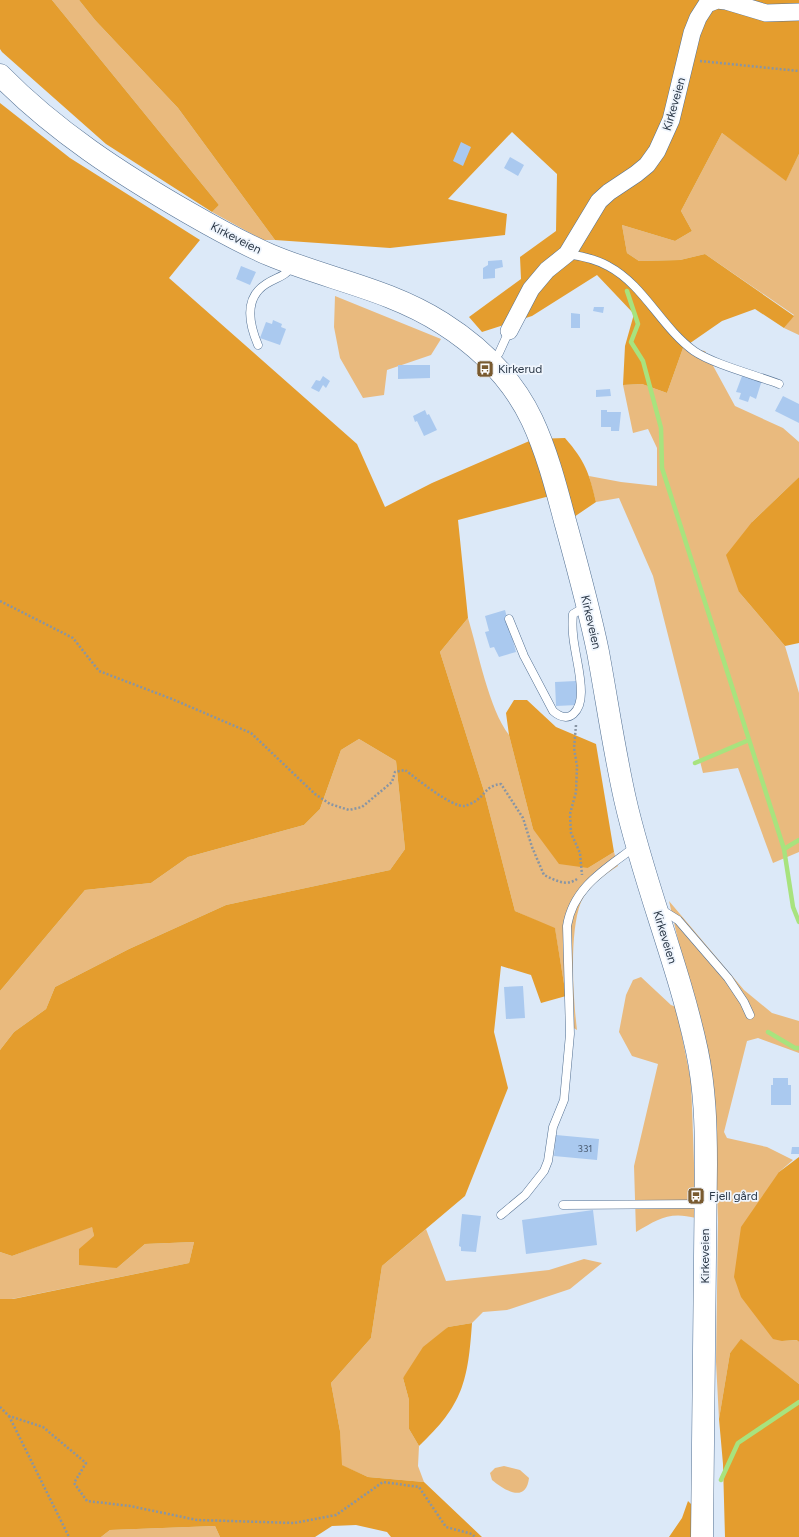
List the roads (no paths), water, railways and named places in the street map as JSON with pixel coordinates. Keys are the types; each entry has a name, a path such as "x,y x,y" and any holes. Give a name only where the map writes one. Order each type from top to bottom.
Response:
{"main road":[{"name":"Kirkeveien","path":"0,75 36,110 72,138 147,189 254,248 294,264 404,302 442,323 472,345 492,363 523,403 537,431 552,472 588,608 625,800 655,906 690,1020 697,1053 705,1109 702,1537"}],"street":[{"name":"Kirkeveien","path":"509,331 531,289 547,270 567,254 599,201 609,192 636,174 658,151 671,120 692,33 703,8 707,4 717,0 726,1 766,13 799,12"}],"lane":[{"path":"567,254 604,263 625,277 674,332 696,352 709,359 779,384"},
{"path":"258,345 252,331 249,311 254,296 267,283 285,275 294,264"},
{"name":"Kirkeveien","path":"492,363 499,354 509,331"},
{"path":"509,619 524,656 553,711 558,716 565,717 572,716 577,710 581,693 574,647 573,614 588,608"},
{"path":"501,1215 525,1195 544,1171 548,1161 552,1127 564,1100 570,1034 567,926 569,912 581,891 591,880 632,849 638,847"},
{"path":"655,906 678,920 728,978 744,1002 750,1015"},
{"path":"562,1206 705,1204"}],"waterway":[{"path":"627,291 638,324 631,342 643,361 661,428 662,468 784,849 793,907 799,922"},
{"path":"695,763 749,740"},
{"path":"784,849 799,840"},
{"path":"768,1032 795,1048 799,1048"},
{"path":"721,1480 738,1443 799,1402"}],"place":[{"name":"Kirkerud","path":"485,369"},
{"name":"Fjell gård","path":"696,1196"}]}
